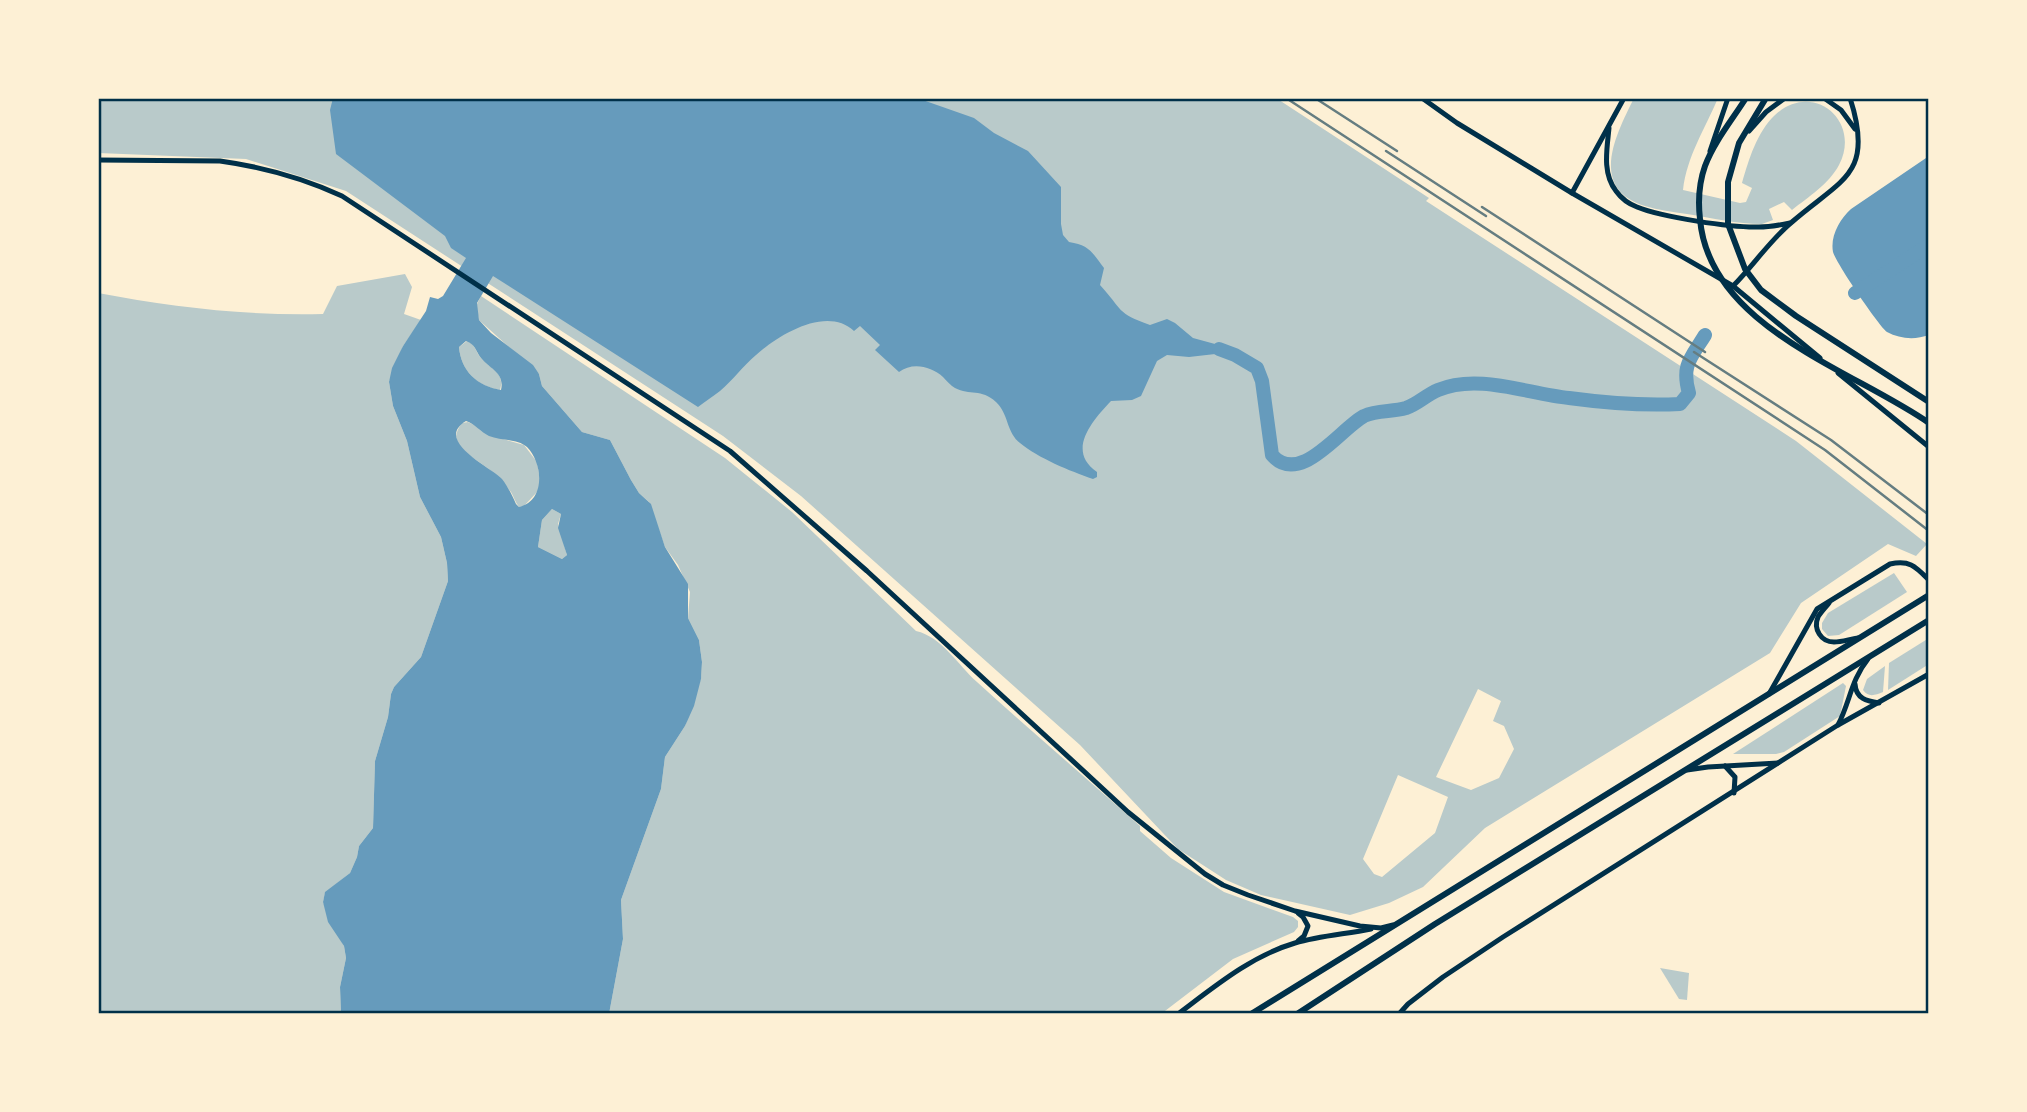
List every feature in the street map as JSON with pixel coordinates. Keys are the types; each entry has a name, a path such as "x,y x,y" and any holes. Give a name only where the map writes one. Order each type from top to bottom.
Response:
{"main road":[{"path":"1416,98 1572,193 1733,286 1929,447"},
{"path":"1422,98 1453,120"},
{"path":"1572,193 1625,98"},
{"path":"1728,98 1700,187 1700,223 1706,249 1720,277 1742,303 1790,341 1929,423"},
{"path":"1706,164 1746,98"},
{"path":"1766,98 1739,143 1730,169 1726,196 1728,224 1745,268 1761,290 1804,322 1929,402"},
{"path":"1739,143 1766,112 1785,98"},
{"path":"1824,98 1847,116 1858,135"},
{"path":"1733,286 1790,223 1844,180 1856,159 1858,135 1850,98"},
{"path":"1609,128 1607,162 1610,180 1619,195 1635,206 1653,212 1742,227 1773,227 1790,223"},
{"path":"98,160 220,161 297,178 341,196 730,451 867,571 1178,855 1223,885 1295,911 1381,928"},
{"path":"1767,697 1817,609 1890,564 1903,561 1913,565 1929,580"},
{"path":"1251,1014 1929,595"},
{"path":"1830,602 1818,618 1816,628 1824,640 1834,642 1864,636"},
{"path":"1297,1014 1435,924 1929,620"},
{"path":"1838,725 1846,709 1855,676 1870,656"},
{"path":"1399,1014 1443,977 1503,937 1781,764 1838,725 1929,674"},
{"path":"1855,676 1858,696 1880,703"},
{"path":"1687,770 1781,764"},
{"path":"1724,766 1735,777 1734,793"},
{"path":"1178,1014 1247,965 1295,943 1304,936 1308,926 1303,917 1295,911"},
{"path":"1295,943 1396,925"}],"shaded area":[{"path":"98,98 1276,98 1429,198 1426,201 1796,441 1927,544 1916,556 1888,544 1801,603 1770,653 1485,828 1423,887 1389,903 1350,915 1261,895 1226,880 1178,849 1080,745 801,496 723,436 346,191 246,159 98,153","holes":["1478,689 1501,701 1493,721 1504,726 1514,749 1499,778 1471,790 1436,777","1398,775 1448,797 1435,833 1382,877 1374,874 1363,859"]},
{"path":"1634,98 1718,98 1692,154 1683,190 1740,203 1746,202 1752,188 1742,183 1754,146 1775,115 1790,105 1804,102 1818,104 1830,110 1839,121 1844,134 1844,149 1835,172 1824,184 1792,210 1784,202 1769,209 1773,220 1762,224 1655,209 1627,198 1616,186 1612,173 1611,158 1615,143"},
{"path":"405,274 412,287 404,314 421,320 403,346 389,382 393,406 407,441 420,497 441,537 448,581 421,657 391,694 388,717 375,761 373,828 359,846 350,873 325,893 323,902 344,946 346,958 340,987 341,1014 98,1014 98,293 210,310 323,314 337,286"},
{"path":"481,296 725,458 792,512 916,631 942,645 977,682 1140,826 1140,831 1171,858 1224,892 1293,917 1298,921 1298,927 1294,932 1233,959 1161,1014 609,1014 623,939 621,900 661,789 665,757 685,726 701,678 699,640 688,618 690,592 678,565 665,547 649,502 639,493 610,440 582,432 542,386 539,374 479,320 476,306"},
{"path":"467,341 499,375 500,390 477,381 467,370 459,347"},
{"path":"468,422 503,439 524,445 537,462 540,481 538,491 524,506 519,507 504,484 460,446 457,432 462,423"},
{"path":"552,509 561,514 558,524 567,555 562,559 538,547 542,520"},
{"path":"1894,573 1907,592 1839,635 1828,636 1822,629 1822,623 1828,613"},
{"path":"1929,638 1929,664 1888,690 1889,663"},
{"path":"1885,666 1883,692 1868,694 1863,690 1867,679"},
{"path":"1843,683 1846,686 1840,716 1784,752 1733,754"},
{"path":"1660,968 1689,973 1687,1000 1679,999"}],"water":[{"path":"333,98 917,98 974,118 994,133 1028,151 1061,187 1063,235 1069,242 1090,250 1104,268 1100,285 1125,314 1150,325 1167,319 1193,338 1215,344 1235,355 1167,355 1157,361 1141,396 1132,400 1111,401 1085,436 1083,455 1097,472 1097,477 1093,479 1027,449 1015,439 1003,412 991,398 955,388 938,373 927,368 915,366 899,372 875,350 880,345 860,326 854,331 843,324 817,322 790,332 765,347 720,391 698,407 493,276 477,303 479,320 491,333 533,365 542,386 582,432 610,440 639,493 651,504 665,547 688,584 688,618 699,640 701,679 694,706 665,757 661,789 621,900 623,939 609,1014 341,1014 340,987 346,958 344,946 328,922 323,902 325,892 350,873 359,846 373,828 375,761 388,717 391,694 421,657 448,581 441,537 420,497 407,441 393,406 389,382 392,368 426,311 430,297 438,299 443,296 466,258 451,248 445,236 336,154 330,110","holes":["466,341 474,346 481,358 499,375 501,390 478,381 467,370 459,347","466,421 489,436 519,442 527,447 539,471 538,490 534,497 519,507 502,479 460,445 456,437 458,429","552,509 561,514 558,528 567,555 562,559 538,547 542,520"]},
{"path":"1929,156 1929,238 1857,285 1863,293 1929,251 1929,335 1908,338 1887,332 1849,281 1832,246 1834,234 1851,209"}],"waterway":[{"path":"1855,293 1929,245"},
{"path":"1219,349 1257,368 1262,381 1272,455 1283,463 1295,464 1320,452 1364,416 1406,408 1438,390 1453,385 1486,384 1611,403 1680,404 1689,393 1686,375 1689,362 1705,335"}],"railway":[{"path":"1286,98 1825,450 1929,531"},
{"path":"1315,98 1397,151"},
{"path":"1386,151 1486,216"},
{"path":"1482,207 1705,352"},
{"path":"1694,352 1831,440 1929,515"}]}
